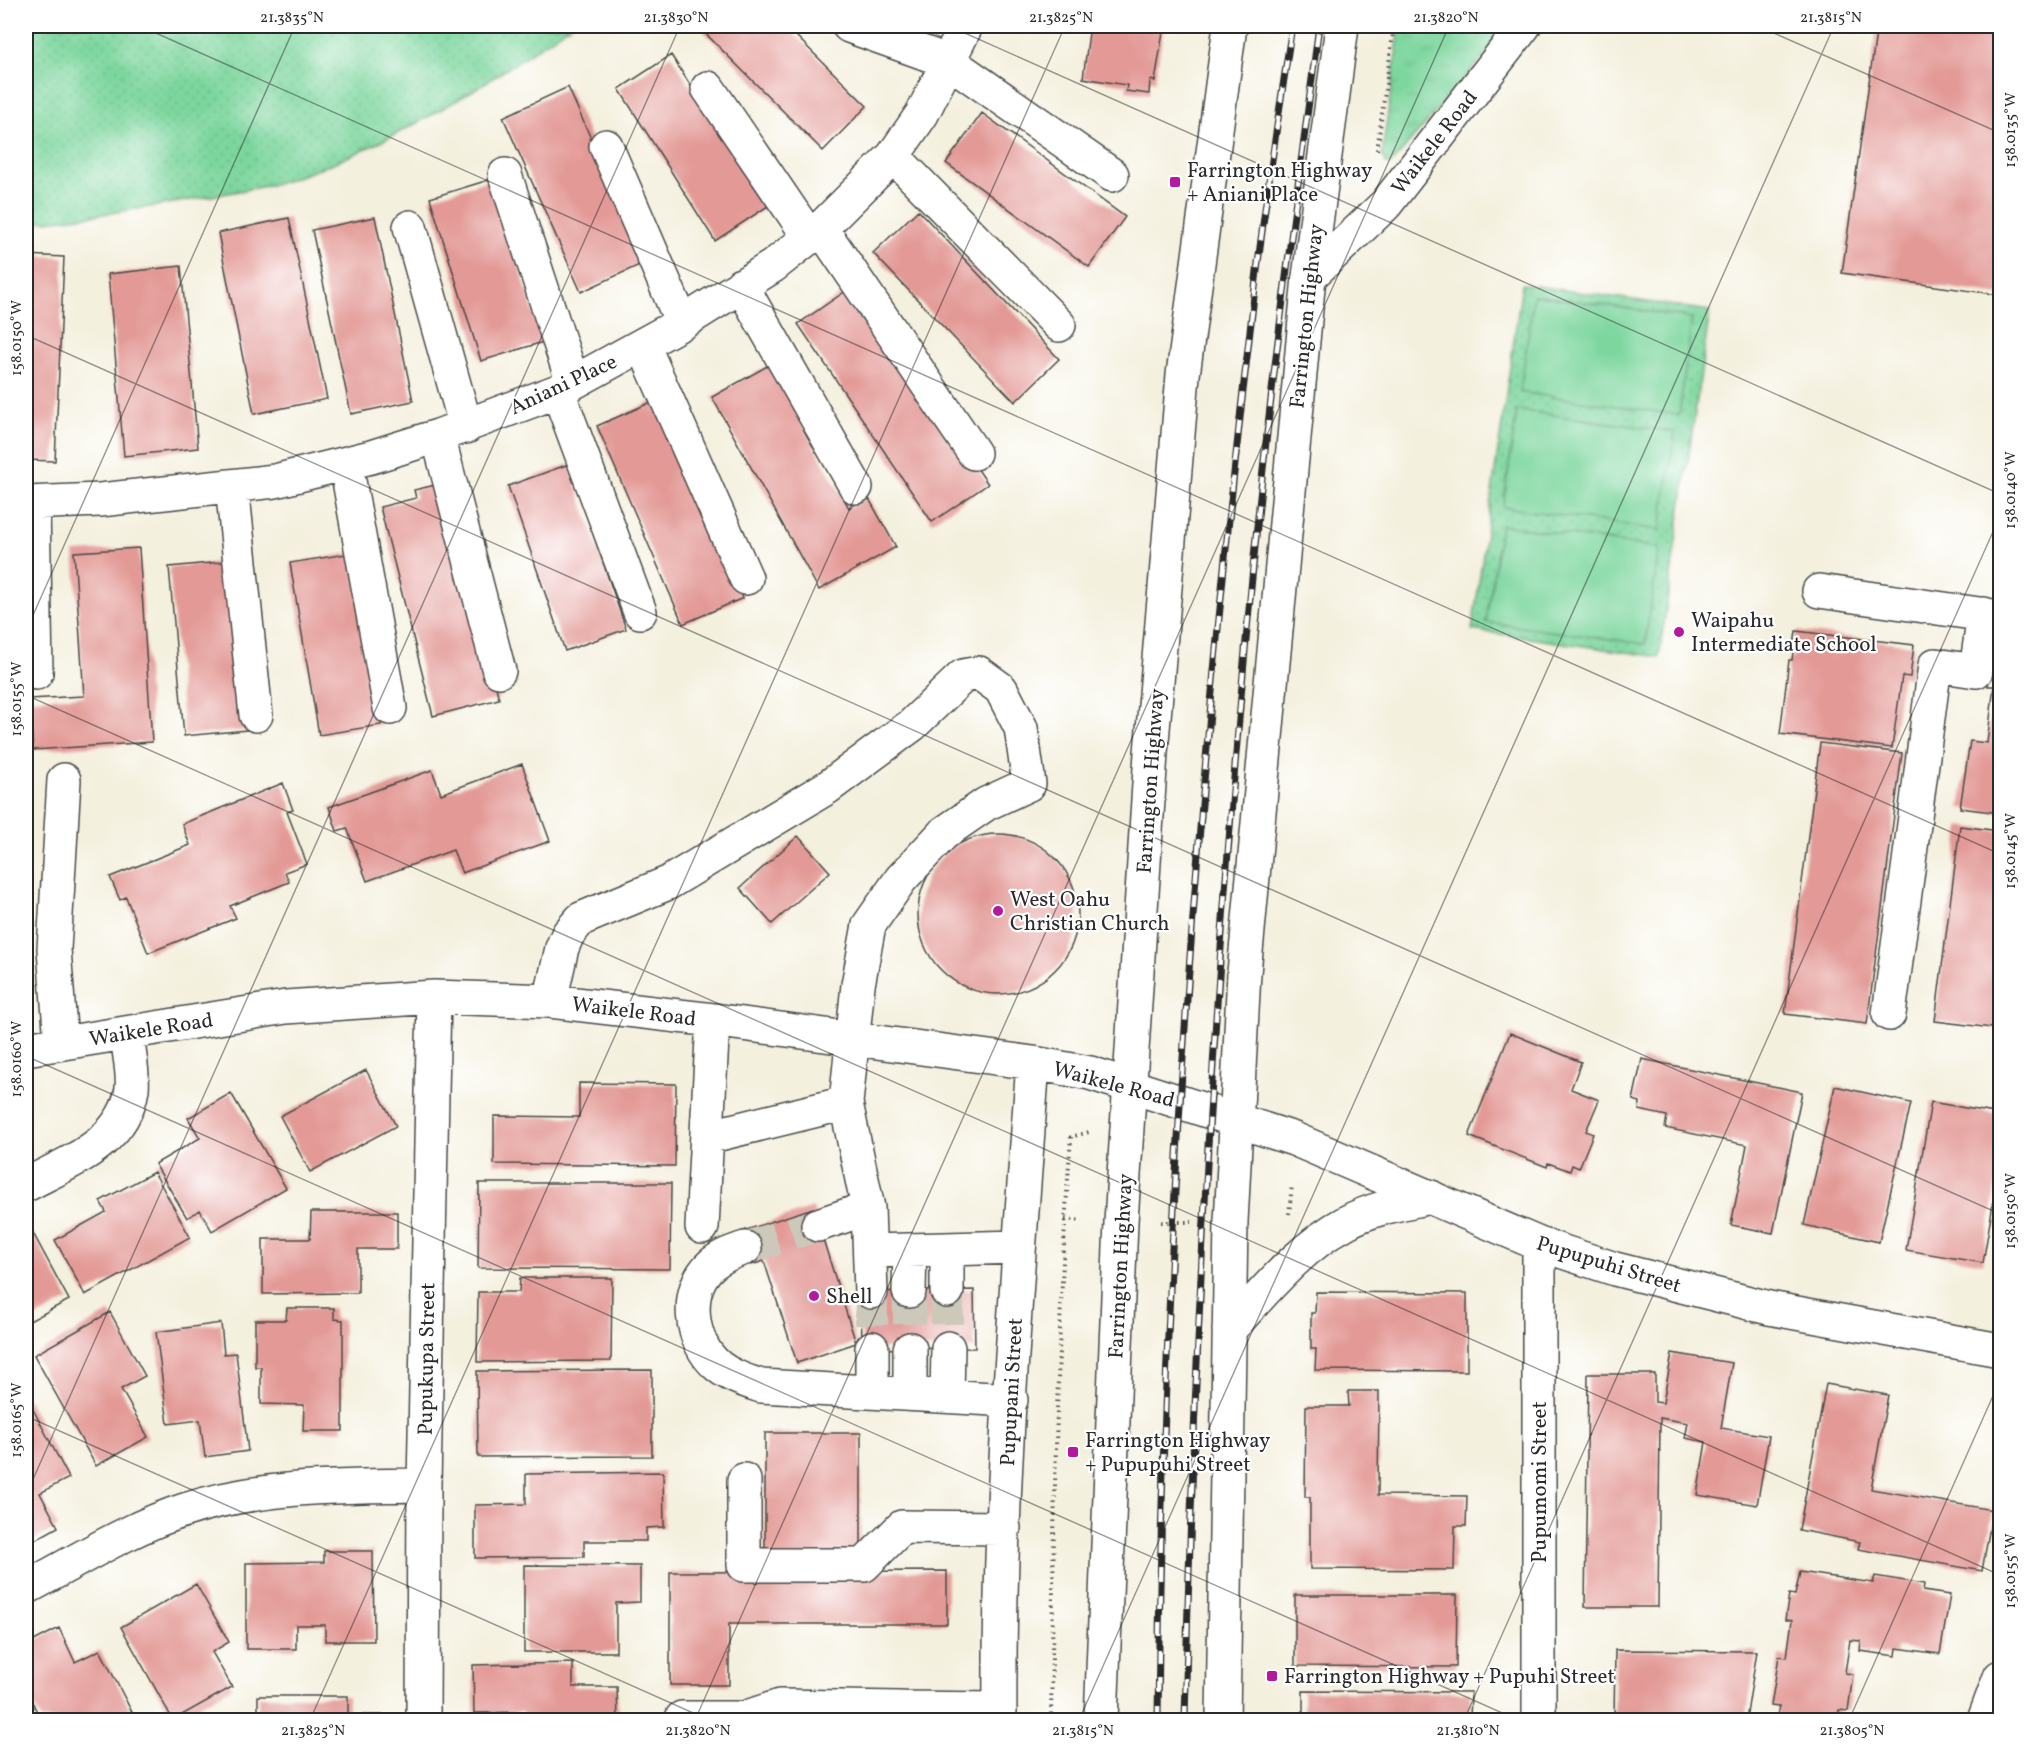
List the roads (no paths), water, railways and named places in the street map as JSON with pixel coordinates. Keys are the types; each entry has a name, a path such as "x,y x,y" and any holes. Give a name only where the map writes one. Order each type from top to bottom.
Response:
{"street":[{"path":"849,26 950,62 1112,175"},
{"name":"Aniani Place","path":"29,503 100,500 274,481 346,464 452,432 566,387 682,323 773,266 816,233 893,156 922,114 966,26"},
{"name":"Farrington Highway","path":"1101,1720 1111,1441 1151,753 1183,375 1230,26"},
{"name":"Farrington Highway","path":"1223,1720 1229,1330 1236,1119 1244,973 1309,277 1342,26"},
{"name":"Waikele Road","path":"1309,277 1386,204 1524,26"},
{"path":"708,88 816,233 974,453"},
{"path":"606,146 682,323"},
{"path":"893,156 1059,325"},
{"path":"505,175 566,387 640,612"},
{"path":"410,227 500,671"},
{"path":"741,285 856,487"},
{"path":"643,345 746,578"},
{"path":"346,464 390,708"},
{"path":"232,486 256,715"},
{"path":"29,503 36,673"},
{"path":"1819,591 1992,616 1976,671 1935,665 1889,1014"},
{"path":"550,1001 562,948 568,934 581,919 668,883 828,787 912,725 963,676 979,673 1001,689 1021,728 1029,784 986,804 944,833 901,879 869,925 858,985 846,1103 868,1208 871,1292"},
{"path":"61,1043 54,950 64,780"},
{"name":"Waikele Road","path":"26,1049 286,1007 434,997 550,1001 854,1038 1033,1063 1090,1073 1236,1119"},
{"name":"Pupukupa Street","path":"423,1720 424,1485 434,997"},
{"path":"702,1227 713,1020"},
{"path":"26,1185 75,1159 111,1134 125,1117 132,1088 127,1033"},
{"name":"Pupupani Street","path":"1000,1715 1004,1528 1018,1247 1033,1063"},
{"path":"707,1137 846,1103"},
{"name":"Pupupuhi Street","path":"1236,1119 1294,1139 1539,1244 1615,1269 1769,1308 2001,1350"},
{"path":"1229,1330 1302,1252 1329,1233 1348,1221 1383,1207 1431,1197"},
{"path":"818,1225 868,1208"},
{"name":"Pupumomi Street","path":"1539,1244 1539,1720"},
{"path":"871,1251 1018,1247"},
{"path":"745,1248 728,1254 711,1265 701,1277 695,1293 695,1327 704,1349 718,1366 738,1378 760,1386 1011,1400"},
{"path":"947,1248 947,1291"},
{"path":"909,1291 910,1250"},
{"path":"872,1348 872,1392"},
{"path":"910,1348 910,1394"},
{"path":"947,1396 948,1348"},
{"path":"744,1480 744,1565 864,1565 902,1527 1004,1528"},
{"path":"26,1588 131,1532 185,1510 253,1494 320,1486 424,1485"},
{"path":"1984,1720 2001,1677"},
{"path":"682,1720 682,1718 744,1718 780,1706 901,1714 1000,1715"}],"tunnel":[{"path":"745,1248 818,1225"},
{"path":"909,1291 910,1349"},
{"path":"947,1291 948,1348"},
{"path":"871,1292 872,1348"}],"railway":[{"path":"1158,1720 1161,1541 1175,1182 1200,824 1216,645 1255,288 1292,26"},
{"path":"1185,1720 1201,1272 1230,824 1264,463 1319,26"}],"place":[{"name":"Farrington Highway + Aniani Place","path":"1175,182"},
{"name":"Waipahu Intermediate School","path":"1679,632"},
{"name":"West Oahu Christian Church","path":"998,911"},
{"name":"Shell","path":"814,1296"},
{"name":"Farrington Highway + Pupupuhi Street","path":"1073,1452"},
{"name":"Farrington Highway + Pupuhi Street","path":"1272,1676"}]}
